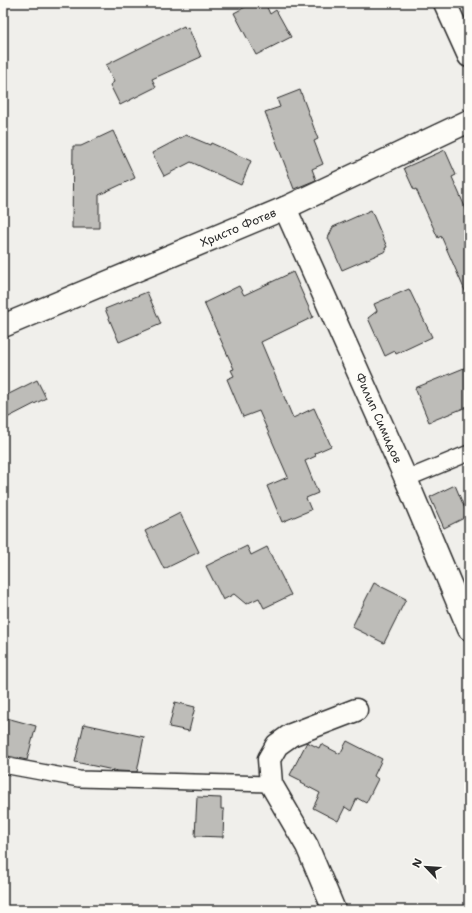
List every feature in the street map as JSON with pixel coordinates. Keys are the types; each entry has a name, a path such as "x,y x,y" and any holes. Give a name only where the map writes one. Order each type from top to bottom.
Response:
{"street":[{"path":"445,3 469,56"},
{"name":"Христо Фотев","path":"3,326 285,208 469,121"},
{"name":"Филип Симидов","path":"285,208 406,478 469,629"},
{"path":"334,910 307,846 271,784 269,759 277,745 291,735 356,710"}],"lane":[{"path":"406,478 469,453"},
{"path":"3,766 79,779 271,784"}],"building":[{"path":"253,3 265,3 270,14 276,10 291,37 256,55 234,13"},
{"path":"184,26 185,29 188,27 201,57 152,79 156,87 120,105 110,85 114,82 106,65"},
{"path":"300,90 318,139 314,141 323,164 312,169 316,180 294,189 265,112 280,107 277,99"},
{"path":"113,131 135,178 99,195 99,228 72,228 73,146 81,146"},
{"path":"186,135 210,145 211,143 251,161 241,185 191,162 164,176 152,153"},
{"path":"445,150 456,175 452,177 469,216 469,300 441,236 438,238 416,189 414,190 404,168"},
{"path":"371,210 387,247 385,248 386,251 342,270 328,238 333,227"},
{"path":"293,272 313,317 261,342 293,418 314,408 331,446 315,453 316,456 305,461 318,493 306,498 311,510 282,522 267,486 288,477 259,411 243,417 227,379 234,376 231,370 234,369 204,303 239,286 244,295"},
{"path":"409,289 432,337 396,354 395,351 385,356 368,318 377,311 374,304"},
{"path":"147,292 161,324 119,342 105,309"},
{"path":"469,366 469,406 429,422 415,388"},
{"path":"37,380 46,398 3,420 3,397"},
{"path":"455,485 468,516 444,528 430,497"},
{"path":"180,513 199,552 164,569 145,531"},
{"path":"247,546 251,555 267,547 291,595 264,608 259,598 246,604 234,594 223,600 206,566"},
{"path":"374,583 406,599 384,643 352,627"},
{"path":"175,702 195,707 189,731 169,727"},
{"path":"3,717 36,726 27,760 3,755"},
{"path":"84,724 144,737 137,772 118,771 75,762"},
{"path":"347,741 382,759 374,776 378,779 366,803 357,798 351,811 345,807 338,821 313,808 320,793 301,783 302,781 290,775 307,742 319,748 321,744 340,754"},
{"path":"197,797 221,798 221,809 224,809 223,837 195,836"}]}
